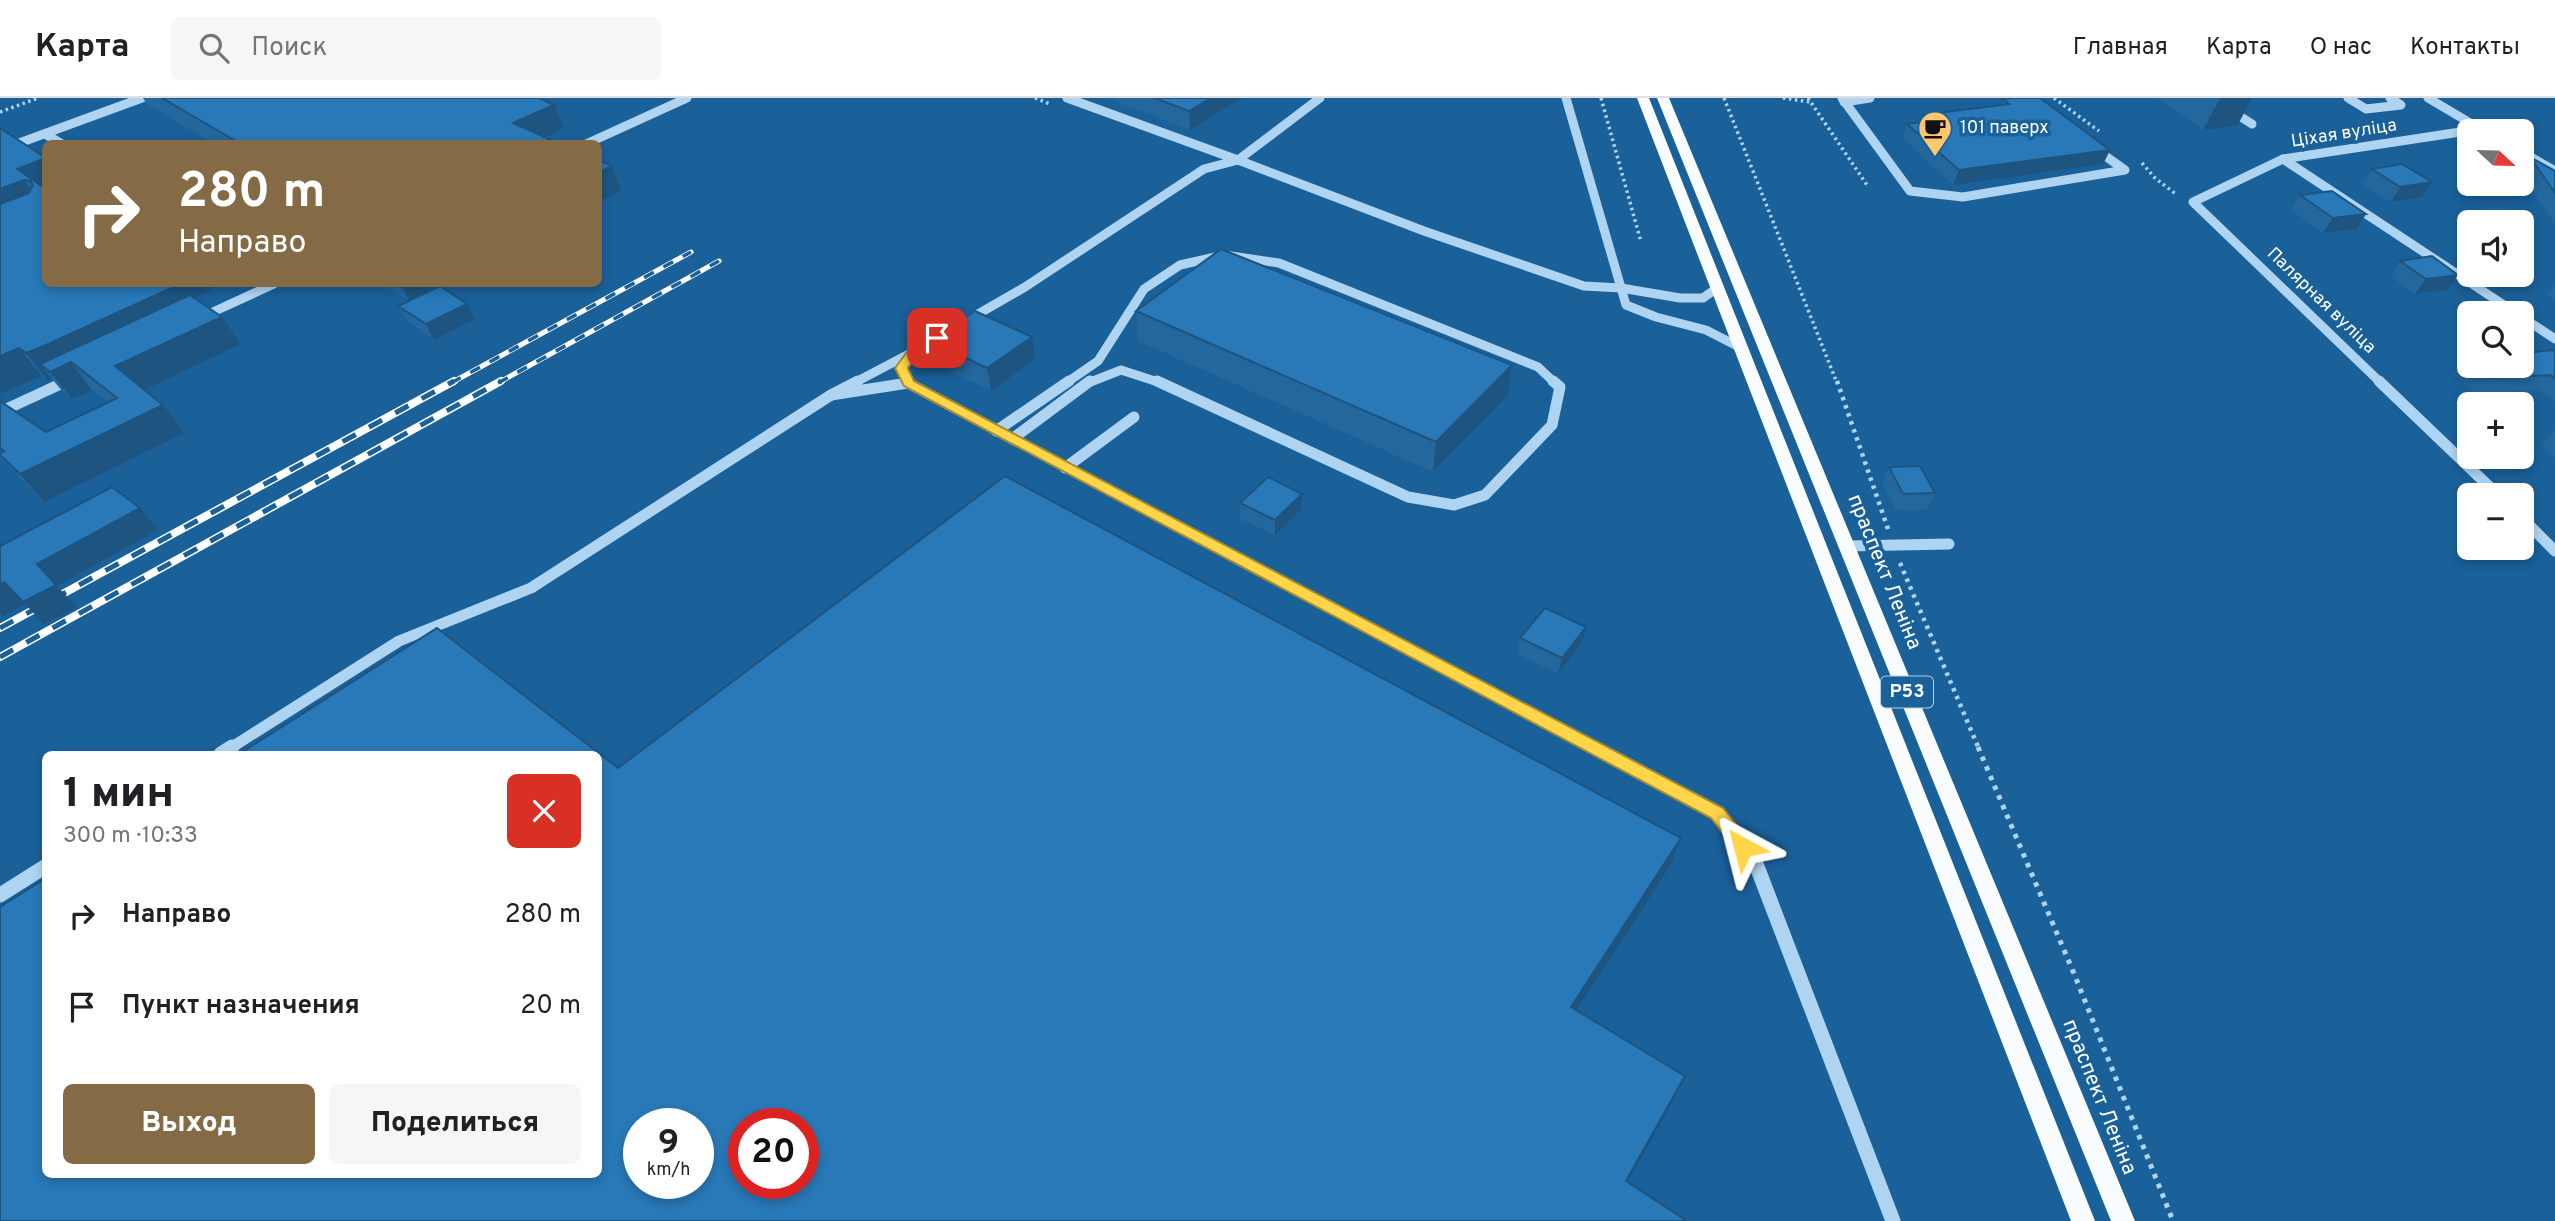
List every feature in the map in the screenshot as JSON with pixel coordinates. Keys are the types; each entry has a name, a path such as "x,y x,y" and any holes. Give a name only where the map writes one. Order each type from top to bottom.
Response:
{"main road":[{"name":"Р53","path":"1643,98 2083,1221"},
{"name":"праспект Леніна","path":"1663,98 2123,1221"}],"street":[{"path":"0,150 142,98"},
{"path":"595,140 687,98"},
{"path":"1067,98 1238,160"},
{"path":"959,325 1026,286 1204,169 1238,160 1320,98"},
{"path":"1566,98 1621,288"},
{"path":"1843,100 1870,98"},
{"path":"2211,98 2252,124"},
{"path":"2348,98 2366,109 2401,105 2390,98"},
{"path":"2428,98 2463,119"},
{"path":"1843,100 1910,191 1963,197 2125,170 2081,138"},
{"path":"45,134 55,140"},
{"name":"Ціхая вуліца","path":"2283,159 2457,134"},
{"path":"2193,202 2283,159"},
{"name":"Ціхая вуліца","path":"2283,159 2498,301"},
{"path":"2534,159 2555,171"},
{"name":"Палярная вуліца","path":"2193,202 2486,483"},
{"path":"996,430 1098,361 1144,289 1180,265 1224,255 1279,263 1538,367 1560,387 1552,425 1485,495 1454,505 1408,497 1153,379 1121,370 1093,379 1012,439"},
{"path":"187,324 267,287"},
{"path":"2534,325 2555,339"},
{"path":"226,751 399,641 531,588 831,395 948,331"},
{"path":"915,351 901,368 908,383 1717,813 1756,864 1893,1221"},
{"path":"0,412 87,371"},
{"path":"831,395 908,383"},
{"path":"1065,468 1134,417"},
{"path":"2534,531 2555,551"},
{"path":"1847,546 1949,544"},
{"path":"0,895 42,869"}],"lane":[{"path":"1238,160 1547,276 1584,286 1621,288 1680,298 1703,298 1717,288"},
{"path":"1621,288 1626,305 1656,317 1706,330 1742,349"}],"path":[{"path":"0,112 38,98"},
{"path":"1601,98 1641,242"},
{"path":"1724,98 1828,356 1905,579 2075,976 2173,1221"},
{"path":"1783,98 1811,102"},
{"path":"1808,98 1867,185"},
{"path":"2143,164 2173,193 2193,202"}],"building":[{"path":"162,98 539,98 554,105 513,123 551,140 234,140"},
{"path":"1154,98 1211,98 1189,111"},
{"path":"2040,98 2110,150 1959,170 1907,124 1929,121 1922,115 2009,104 2003,99"},
{"path":"0,128 42,155 42,160 17,169 42,186 42,287 174,287 26,353 19,348 0,356 0,204 29,193 33,185 31,181 24,180 0,189"},
{"path":"2534,159 2555,171 2555,193 2534,163"},
{"path":"602,162 612,166 602,171"},
{"path":"2402,164 2432,182 2400,187 2372,169"},
{"path":"2332,191 2366,214 2333,218 2300,195"},
{"path":"1221,249 1512,365 1436,442 1136,311"},
{"path":"2432,256 2457,275 2426,279 2400,261"},
{"path":"438,287 467,304 426,324 398,306"},
{"path":"190,295 222,317 115,366 163,405 20,474 0,455 4,451 0,448 0,401 46,432 117,398 71,362 50,372 40,364"},
{"path":"975,311 1032,337 987,368 930,341"},
{"path":"2555,350 2555,378 2550,375 2534,376 2534,352"},
{"path":"1920,466 1935,493 1903,494 1889,467"},
{"path":"1005,476 1681,838 1571,1007 1685,1076 1626,1181 1687,1221 0,1221 0,907 42,881 42,1178 602,1178 602,756 618,768"},
{"path":"1268,477 1302,494 1275,520 1240,503"},
{"path":"112,487 140,508 37,564 56,585 23,602 4,582 0,584 0,546"},
{"path":"1545,608 1586,627 1562,658 1520,638"},
{"path":"437,628 596,751 244,751"}],"railway":[{"path":"451,383 691,252"},
{"path":"498,383 719,261"},
{"path":"0,628 454,381"},
{"path":"0,657 501,381"}],"place":[{"name":"101 паверх","path":"1935,158"}],"route":[{"path":"937,338 915,351 901,368 908,383 1206,544 1717,813 1743,847"}]}
